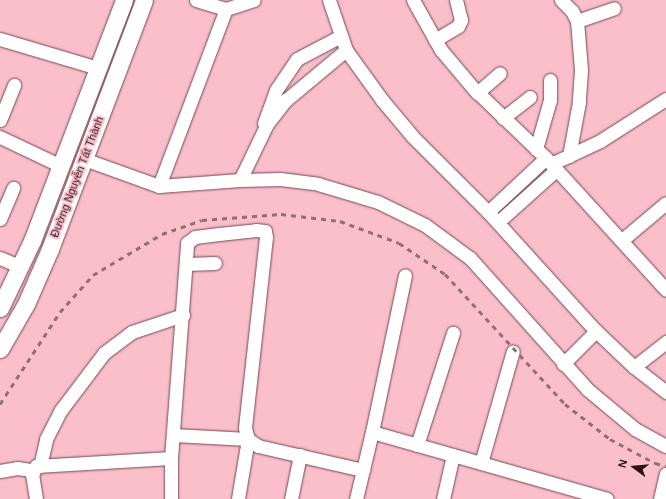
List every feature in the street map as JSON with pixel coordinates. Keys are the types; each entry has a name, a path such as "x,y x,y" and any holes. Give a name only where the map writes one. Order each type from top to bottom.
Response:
{"main road":[{"name":"Đường Nguyễn Tất Thành","path":"3,298 21,267 32,241 124,0"},
{"name":"Đường Nguyễn Tất Thành","path":"0,349 26,304 50,249 144,0"},
{"path":"32,241 50,249"}],"street":[{"path":"196,0 226,9 254,0"},
{"path":"329,0 346,50 382,100 413,137 498,222 596,331 634,367 666,392"},
{"path":"414,0 435,40 478,93 551,164 622,240 666,290"},
{"path":"435,40 458,26 461,20 456,0"},
{"path":"561,0 572,11 577,21 581,83 569,156"},
{"path":"577,21 614,8"},
{"path":"159,186 226,9"},
{"path":"240,180 260,137 274,94 292,65 303,55 341,36"},
{"path":"0,39 98,68"},
{"path":"260,137 298,87 346,50"},
{"path":"478,93 500,73"},
{"path":"536,149 550,100 550,80"},
{"path":"0,120 14,84"},
{"path":"503,118 530,97"},
{"path":"488,212 551,164 619,131 666,99"},
{"path":"0,137 61,166"},
{"path":"84,159 159,186 240,180 280,179 318,184 378,202 425,225 470,258 505,294 563,364 608,408 635,429 666,446"},
{"path":"498,222 551,164"},
{"path":"0,219 13,188"},
{"path":"622,240 666,203"},
{"path":"171,499 171,458 183,315 187,243 190,240 241,231 265,231 245,428 248,439 238,499"},
{"path":"0,258 21,267"},
{"path":"186,264 215,263"},
{"path":"356,499 364,470 405,275"},
{"path":"36,499 36,468 46,439 61,410 104,353 132,332 183,315"},
{"path":"563,364 596,331"},
{"path":"417,445 453,333"},
{"path":"634,367 666,342"},
{"path":"480,463 513,351"},
{"path":"372,432 607,499"},
{"path":"173,436 248,439 258,446 364,470"},
{"path":"291,499 300,455"},
{"path":"443,499 453,455"},
{"path":"0,471 17,468 36,468 171,458"},
{"path":"660,499 666,474"}],"railway":[{"path":"0,404 60,312 93,275 162,234 202,220 281,214 340,221 399,243 445,274 565,404 610,439 655,463 666,466"}]}
